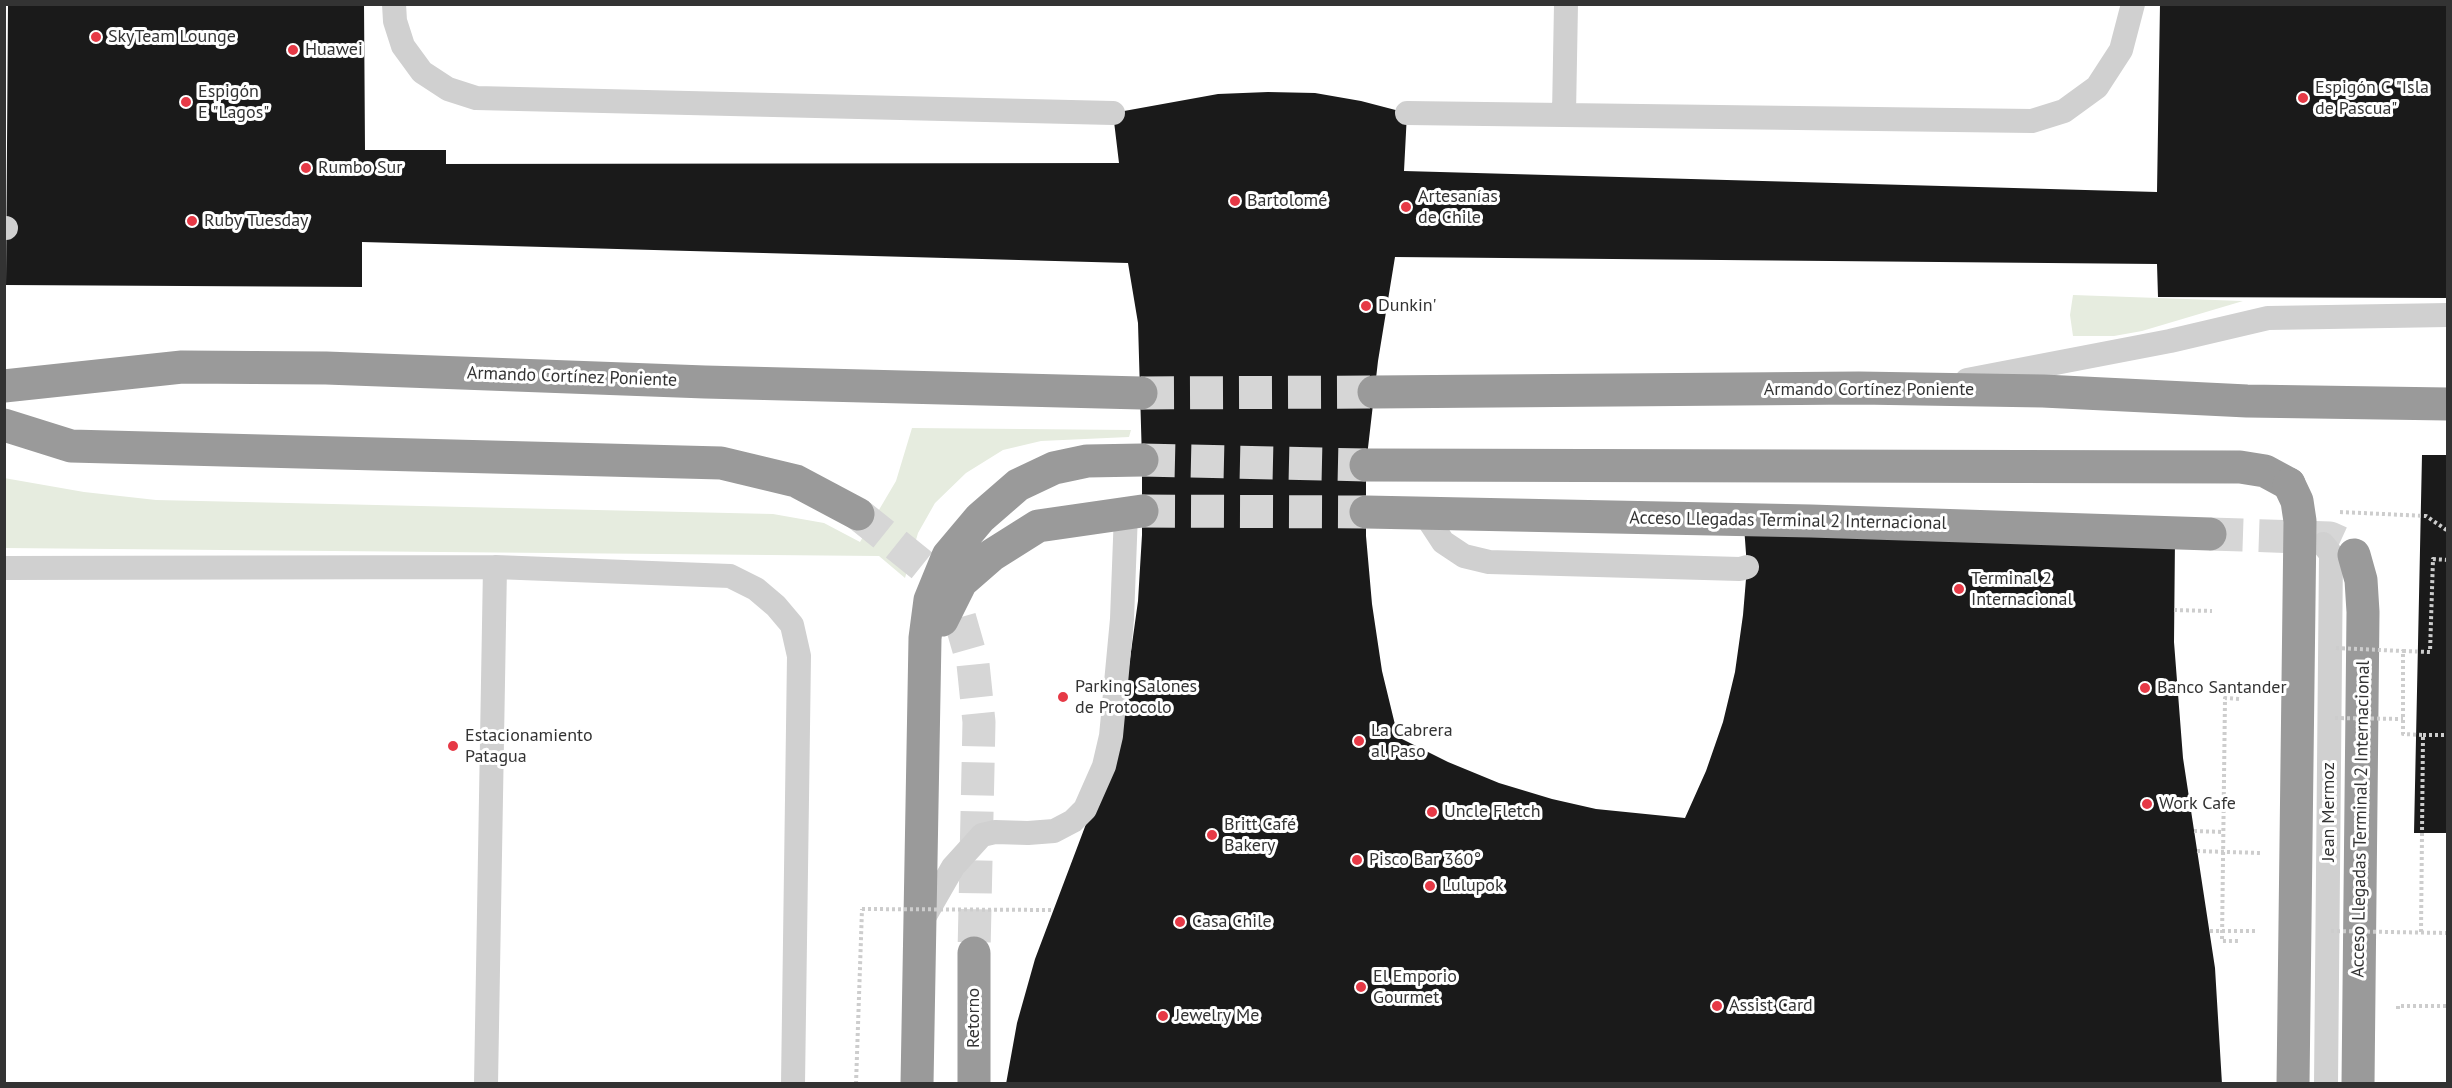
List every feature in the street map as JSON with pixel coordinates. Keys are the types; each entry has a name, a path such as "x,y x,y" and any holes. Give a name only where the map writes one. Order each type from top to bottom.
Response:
{"highway":[{"name":"Armando Cortínez Poniente","path":"4,386 182,367 1141,393"},
{"name":"Armando Cortínez Poniente","path":"1374,392 1919,389 2247,401 2448,404"},
{"path":"4,425 71,446 721,463 796,481 858,514"},
{"path":"917,1083 925,638 930,600 948,556 980,518 1018,485 1054,468 1087,461 1142,460"},
{"path":"1366,465 2240,467 2265,471 2289,484 2297,501 2300,521 2293,1083"},
{"path":"925,670 940,623 961,582 992,555 1038,525 1134,512"},
{"name":"Acceso Llegadas Terminal 2 Internacional","path":"1366,512 2210,534"},
{"name":"Acceso Llegadas Terminal 2 Internacional","path":"2342,557 2363,612 2358,1083"},
{"name":"Retorno","path":"974,953 974,1083"}],"lane":[{"path":"394,4 395,21 404,46 422,72 448,88 476,98 1113,113"},
{"path":"1564,114 1566,4"},
{"path":"1407,113 2032,121 2064,111 2097,87 2121,50 2133,4"},
{"path":"1919,389 2148,345 2268,318 2448,315"},
{"name":"Armando Cortínez Poniente","path":"2364,402 2448,387"},
{"path":"920,926 953,867 982,835 994,832 1054,831 1073,821 1085,808 1104,766 1111,736 1134,512"},
{"path":"1424,513 1443,542 1464,556 1489,562 1740,569 1747,567"},
{"name":"Jean Mermoz","path":"2326,1083 2331,566 2342,557"},
{"path":"486,1083 495,567"},
{"path":"4,568 495,567 730,576 756,590 776,606 792,625 799,656 794,1083"}],"path":[{"path":"2340,512 2426,516 2448,531"},
{"path":"2336,648 2430,652 2433,559 2448,560"},
{"path":"2174,610 2212,611"},
{"path":"2403,651 2403,734 2448,735"},
{"path":"2239,699 2225,699 2222,941 2240,940"},
{"path":"2335,718 2403,718"},
{"path":"2421,932 2423,735"},
{"path":"2194,831 2223,832"},
{"path":"856,1083 862,909 1053,910"},
{"path":"2398,1006 2448,1006"}],"shaded area":[{"path":"2073,295 2243,301 2142,331 2114,336 2073,336 2070,315"},
{"path":"912,428 1131,430 1129,437 1041,441 1003,450 966,473 935,503 918,533 905,578 879,556 5,548 4,478 84,492 156,500 773,514 824,523 860,542 896,481"}],"building":[{"name":"Terminal 2 Internacional","path":"8,4 364,4 365,150 446,150 446,164 1119,163 1113,113 1218,94 1268,92 1315,93 1361,101 1407,113 1404,171 2157,192 2160,4 2448,4 2448,298 2158,297 2157,264 1395,257 1378,361 1366,465 1366,536 1372,604 1382,671 1398,737 1448,762 1499,783 1596,809 1685,818 1706,771 1723,722 1735,672 1747,567 1744,526 2175,538 2174,642 2183,758 2215,968 2222,1084 1006,1084 1017,1023 1035,959 1100,787 1129,666 1138,601 1142,535 1142,460 1138,323 1128,263 362,242 362,287 6,285"},
{"path":"2422,455 2448,455 2448,833 2414,833"}],"tunnel":[{"path":"1141,393 1374,392"},
{"path":"1142,460 1366,465"},
{"path":"1142,511 1366,512"},
{"path":"858,514 929,571 958,612 973,664 979,722 974,953"},
{"path":"2210,534 2330,538 2343,544 2354,555"}],"place":[{"name":"SkyTeam Lounge","path":"96,37"},
{"name":"Huawei","path":"293,50"},
{"name":"Espigón C \"Isla de Pascua\"","path":"2303,98"},
{"name":"Espigón E \"Lagos\"","path":"186,102"},
{"name":"Rumbo Sur","path":"306,168"},
{"name":"Bartolomé","path":"1235,201"},
{"name":"Artesanías de Chile","path":"1406,207"},
{"name":"Ruby Tuesday","path":"192,221"},
{"name":"Dunkin'","path":"1366,306"},
{"name":"Terminal 2 Internacional","path":"1959,589"},
{"name":"Banco Santander","path":"2145,688"},
{"name":"Parking Salones de Protocolo","path":"1063,697"},
{"name":"La Cabrera al Paso","path":"1359,741"},
{"name":"Estacionamiento Patagua","path":"453,746"},
{"name":"Work Cafe","path":"2147,804"},
{"name":"Uncle Fletch","path":"1432,812"},
{"name":"Britt Café Bakery","path":"1212,835"},
{"name":"Pisco Bar 360°","path":"1357,860"},
{"name":"Lulupok","path":"1430,886"},
{"name":"Casa Chile","path":"1180,922"},
{"name":"El Emporio Gourmet","path":"1361,987"},
{"name":"Assist Card","path":"1717,1006"},
{"name":"Jewelry Me","path":"1163,1016"}]}
